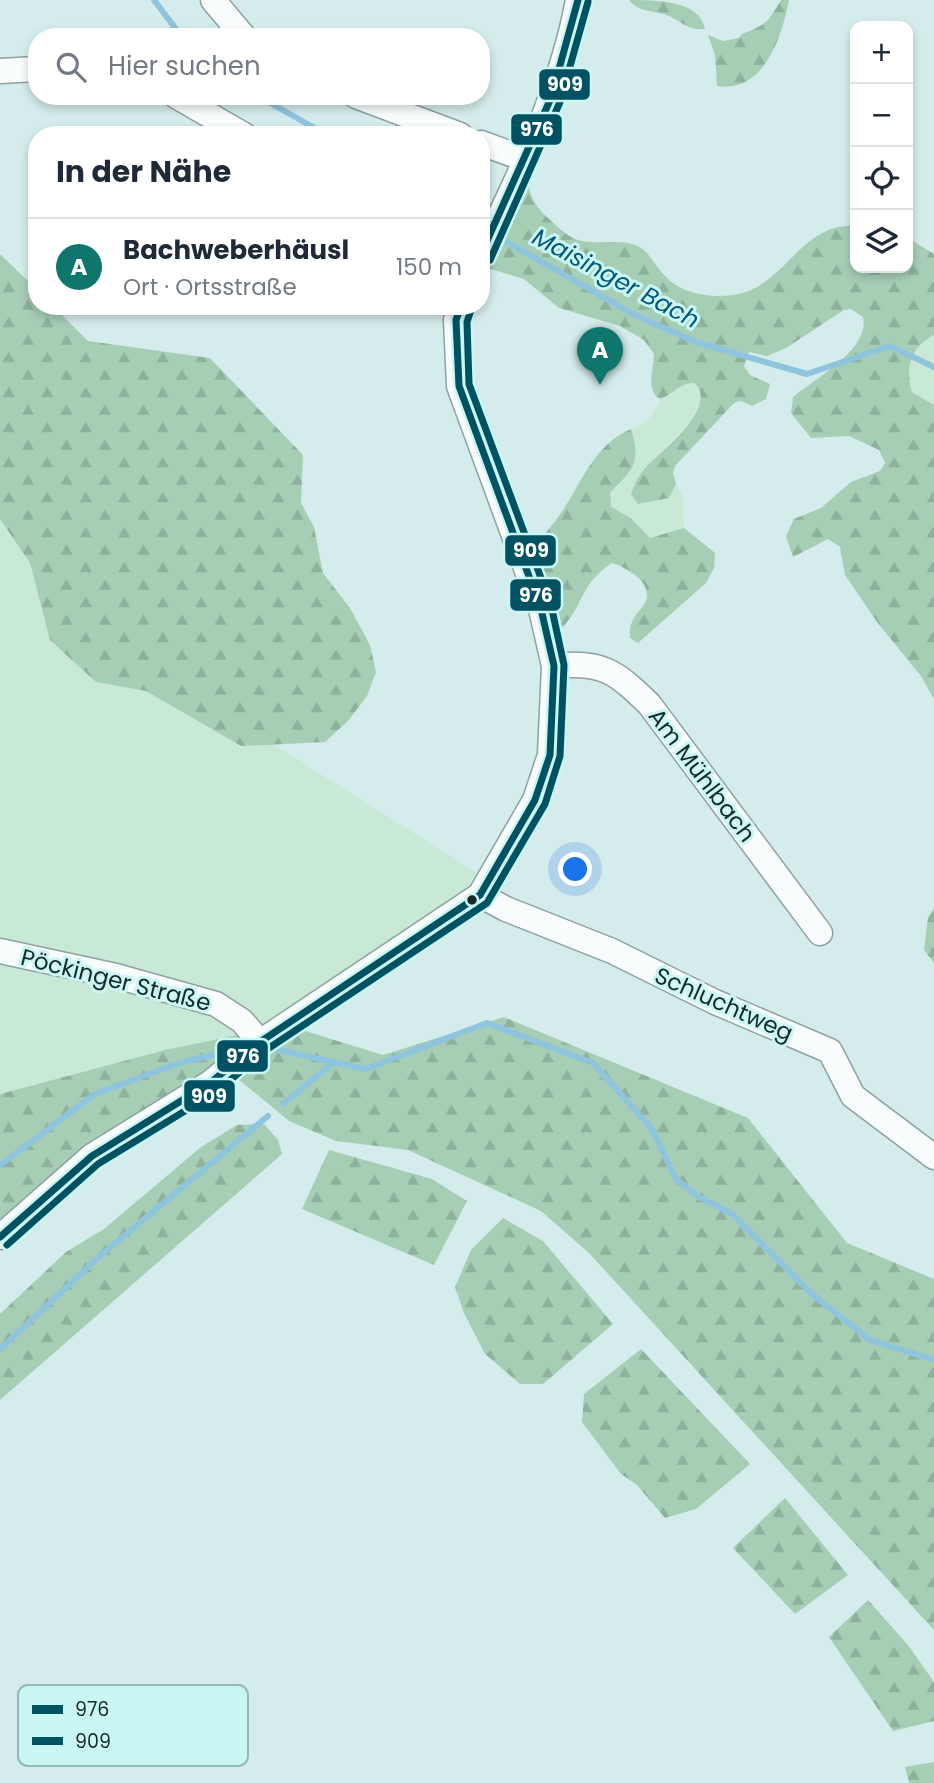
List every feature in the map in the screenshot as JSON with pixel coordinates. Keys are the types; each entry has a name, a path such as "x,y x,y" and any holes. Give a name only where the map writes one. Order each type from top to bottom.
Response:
{"street":[{"path":"213,0 236,28"},
{"path":"490,237 525,159 572,36 578,0"},
{"path":"0,71 28,69"},
{"path":"192,105 228,126"},
{"path":"380,105 436,126"},
{"path":"490,146 525,159"},
{"path":"0,1237 94,1155 210,1083 260,1042 480,895 535,800 550,755 554,666 541,609 459,386 458,315"},
{"name":"Am Mühlbach","path":"554,666 583,663 620,675 649,704 820,933"},
{"name":"Schluchtweg","path":"480,895 506,909 612,951 715,1002 830,1051 853,1096 934,1157"},
{"name":"Pöckinger Straße","path":"0,951 116,976 216,1004 243,1021 260,1042"}],"green space":[{"path":"629,0 652,0 686,7 695,12 705,29 690,27 669,16 642,9"},
{"path":"781,0 789,0 776,45 768,60 759,72 747,81 733,86 717,86 715,55 708,35 723,41 739,38 766,22"},
{"path":"529,187 539,208 570,236 585,242 618,242 641,248 680,288 710,296 739,294 753,289 777,272 809,242 839,227 850,226 850,273 913,273 913,241 934,254 934,335 915,352 911,359 909,375 912,392 934,405 934,699 921,676 877,622 845,575 840,547 828,539 793,557 786,536 794,519 821,508 851,482 880,471 885,463 879,450 849,436 811,438 791,413 793,397 850,352 863,329 863,317 851,309 844,310 786,348 767,356 749,352 744,366 750,375 770,384 766,399 752,406 741,401 734,403 675,466 673,473 676,484 669,498 638,504 631,494 638,478 695,415 700,403 700,392 694,383 689,383 660,399 653,391 651,379 654,354 644,340 620,326 559,308 524,279 490,269 490,262"},
{"path":"0,254 28,281 28,315 62,315 88,341 210,358 303,455 301,503 314,527 323,573 350,608 370,645 376,672 367,696 348,721 325,742 241,746 146,691 96,682 50,640 30,563 0,519"},
{"path":"934,335 934,405 912,392 909,375 911,359 915,352"},
{"path":"688,382 694,382 702,395 702,401 689,422 646,468 634,486 638,504 669,498 676,484 682,495 684,528 650,538 631,518 614,510 609,504 610,493 633,466 635,451 631,429 649,418 660,399"},
{"path":"631,429 635,459 629,472 610,493 611,507 631,518 650,538 684,528 715,553 714,568 706,583 638,643 630,638 630,630 634,618 646,602 647,591 635,575 612,563 588,586 563,627 551,622 532,557 540,540 559,516 597,455 618,436"},
{"path":"0,519 30,563 50,640 96,682 146,691 241,746 273,744 488,880 260,1042 208,1043 165,1050 0,1094"},
{"path":"934,908 934,963 924,950 928,917"},
{"path":"504,1017 748,1118 847,1243 934,1279 934,1630 589,1253 541,1211 408,1150 336,1141 289,1121 226,1069 0,1237 0,1094 165,1050 286,1025 383,1055"},
{"path":"264,1124 278,1140 282,1154 0,1400 0,1314 66,1252 104,1229 201,1147 237,1125"},
{"path":"329,1150 432,1179 467,1201 434,1265 302,1209"},
{"path":"503,1218 543,1241 613,1324 543,1384 520,1384 485,1354 464,1313 455,1287 471,1250"},
{"path":"641,1349 750,1464 696,1509 665,1518 637,1485 621,1474 582,1422 584,1394"},
{"path":"785,1498 848,1575 795,1614 733,1548"},
{"path":"868,1600 908,1645 934,1682 934,1721 893,1731 829,1637"},
{"path":"934,1762 934,1783 909,1783 905,1767"}],"waterway":[{"name":"Maisinger Bach","path":"154,0 175,28"},
{"name":"Maisinger Bach","path":"274,105 311,126"},
{"name":"Maisinger Bach","path":"498,237 633,314 696,342 807,374 890,346 934,367"},
{"path":"274,1049 365,1069 487,1023 593,1063 652,1129 676,1179 699,1197 732,1214 812,1294 870,1340 934,1360"},
{"path":"0,1165 95,1094 176,1064 220,1053"},
{"path":"283,1104 334,1062"},
{"path":"0,1349 101,1255 268,1116"}],"transit line":[{"name":"976","path":"490,234 551,98 578,0"},
{"name":"909","path":"490,260 560,102 588,2"},
{"name":"976","path":"0,1237 92,1156 210,1083 260,1042 480,895 535,800 550,755 554,666 541,609 459,386 458,315"},
{"name":"909","path":"7,1245 98,1164 216,1092 266,1050 487,903 545,804 560,756 564,665 551,605 469,384 467,322 469,315"}],"place":[{"name":"Bachweberhäusl","path":"600,385"}]}
